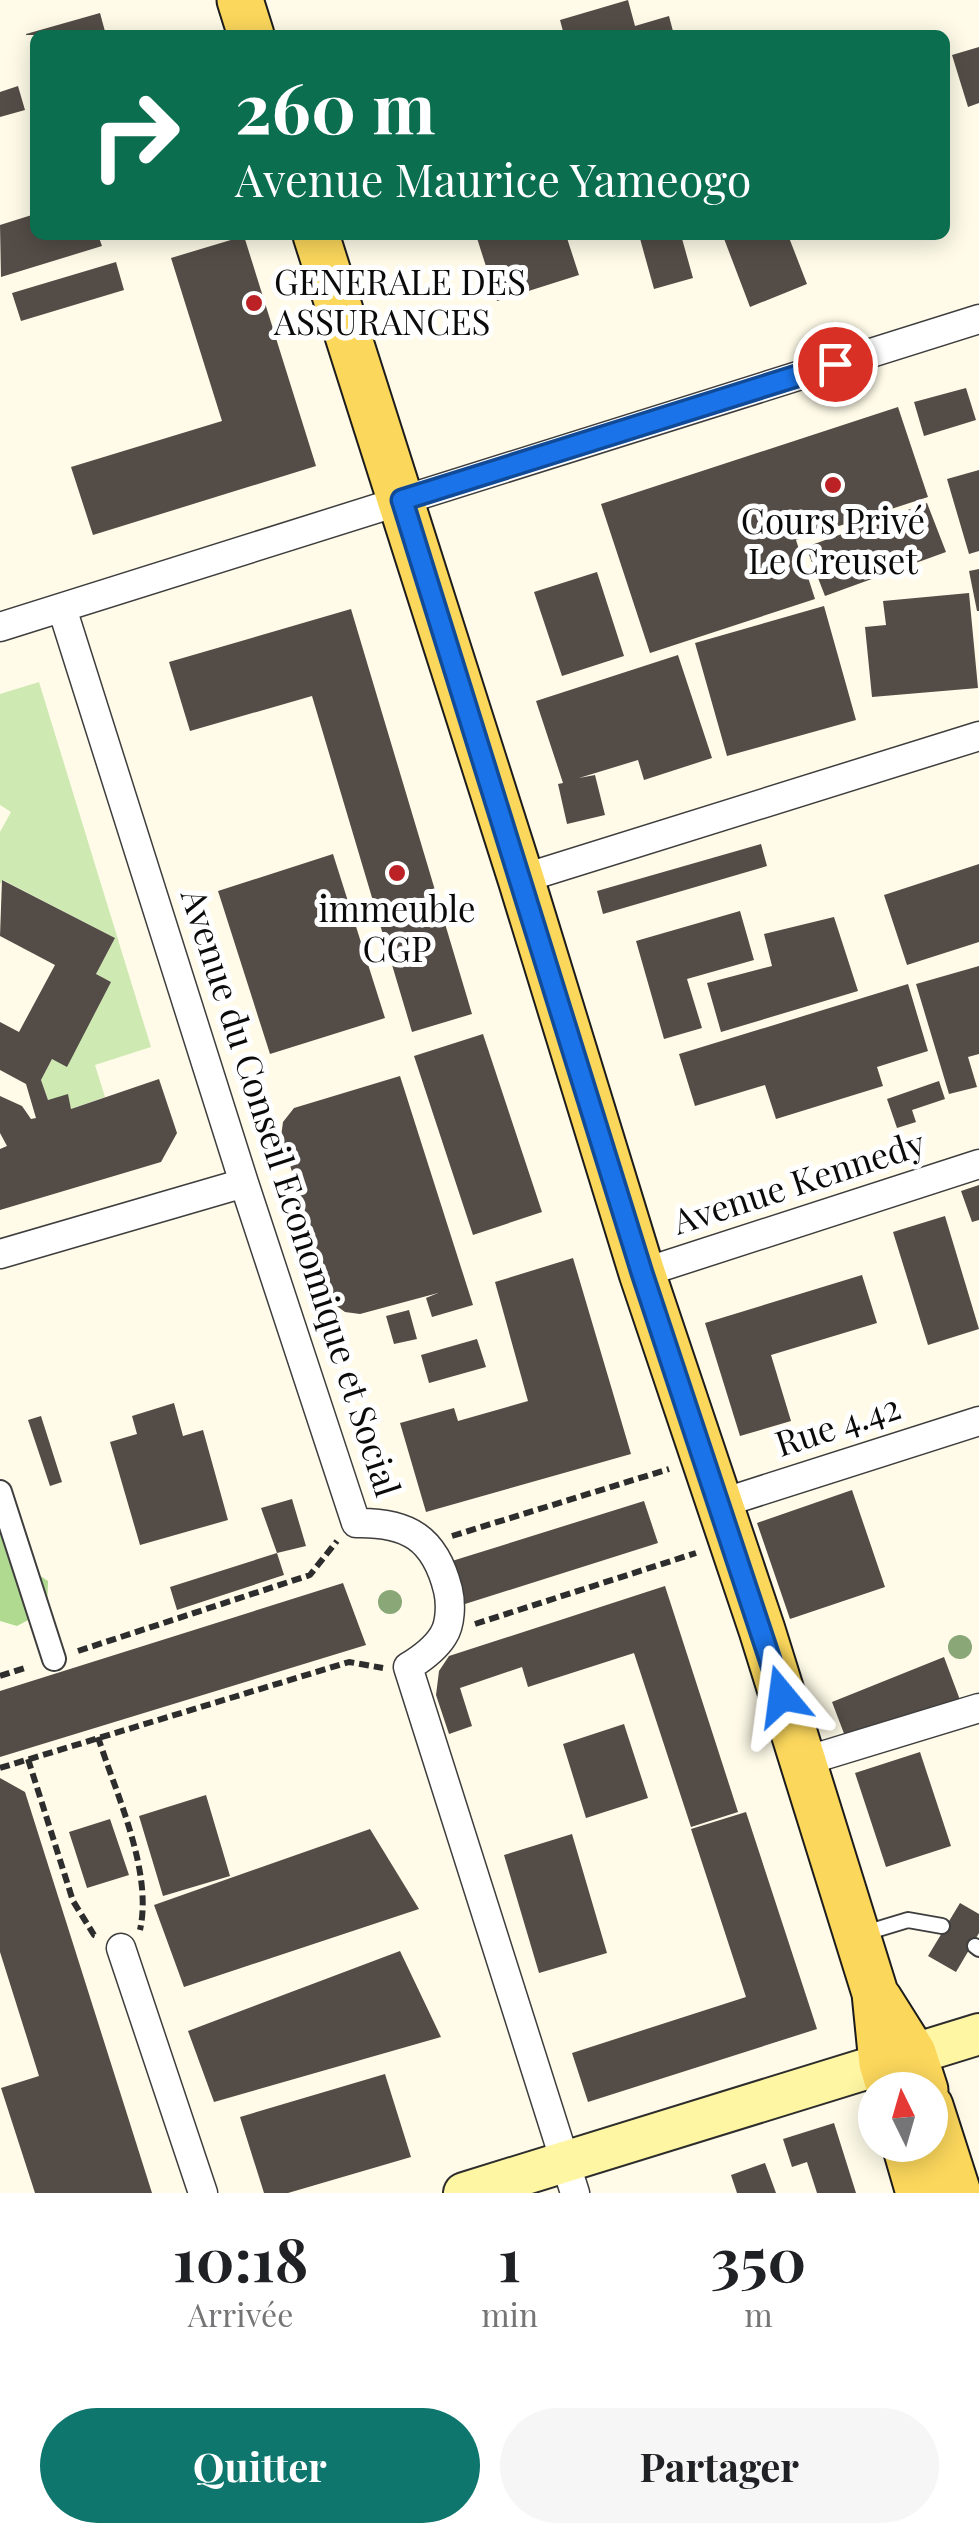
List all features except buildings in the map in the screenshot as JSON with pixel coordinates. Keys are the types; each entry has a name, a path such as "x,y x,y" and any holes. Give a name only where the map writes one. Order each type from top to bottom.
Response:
{"main road":[{"path":"240,0 249,30"},
{"path":"318,240 642,1273 726,1522 901,2072"},
{"path":"906,2072 979,2034"},
{"path":"464,2193 570,2178 858,2088"},
{"path":"910,2162 919,2193"},
{"path":"948,2162 958,2193"}],"street":[{"path":"0,628 979,319"},
{"name":"Avenue du Conseil Economique et Social","path":"62,608 356,1523 384,1523 428,1543"},
{"path":"521,879 979,736"},
{"name":"Avenue Kennedy","path":"642,1273 979,1164"},
{"path":"0,1254 244,1183"},
{"name":"Rue 4.42","path":"726,1522 979,1420"},
{"path":"0,1492 54,1659"},
{"path":"428,1543 441,1564 451,1602 445,1634 424,1657 408,1667 570,2178"},
{"path":"802,1762 979,1708"},
{"path":"121,1948 203,2193"}],"lane":[{"path":"857,1936 908,1920 942,1926"}],"path":[{"path":"428,1543 704,1459"},
{"path":"445,1634 726,1522"},
{"path":"0,1676 310,1576 325,1554 356,1523"},
{"path":"0,1768 349,1662 408,1667"},
{"path":"28,1759 73,1901 94,1934 121,1948 139,1935 144,1912 140,1868 98,1737"}],"green space":[{"path":"39,682 151,1047 95,1065 105,1097 71,1109 68,1095 48,1100 41,1080 52,1059 111,982 96,974 115,938 3,880 0,884 0,832 11,812 0,805 0,694"},
{"path":"0,1512 16,1560 48,1581 47,1610 17,1626 0,1621"}],"place":[{"name":"GENERALE DES ASSURANCES","path":"254,303"},
{"name":"Cours Privé Le Creuset","path":"833,485"},
{"name":"immeuble CGP","path":"397,873"}],"route":[{"path":"782,1696 642,1273 402,500 835,364"}]}
